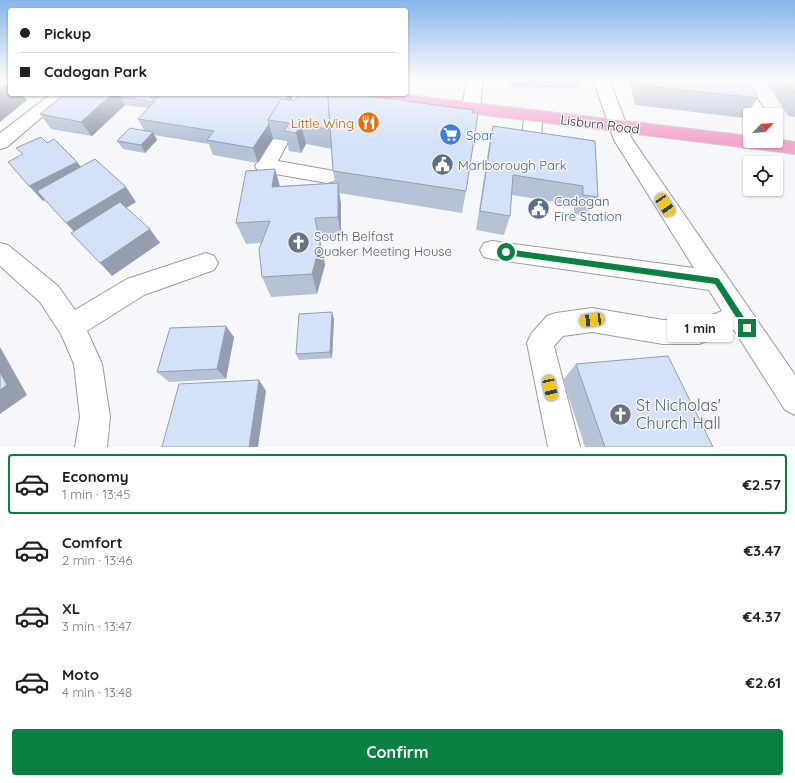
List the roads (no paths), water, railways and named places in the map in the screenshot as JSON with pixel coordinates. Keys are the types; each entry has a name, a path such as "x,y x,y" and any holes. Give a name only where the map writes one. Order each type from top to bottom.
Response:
{"main road":[{"name":"Lisburn Road","path":"405,100 743,140"}],"street":[{"path":"0,143 54,100"},
{"path":"471,108 472,100"},
{"path":"609,100 623,140 795,400"},
{"path":"531,152 533,116"},
{"path":"279,142 265,166 327,176"},
{"path":"492,250 717,281"},
{"path":"0,252 49,294 71,326 88,364 95,417 91,447"},
{"path":"71,326 136,287 206,263"},
{"path":"564,447 540,343 556,324 592,320 663,332 699,332 739,316"}],"place":[{"name":"Little Wing","path":"369,123"},
{"name":"Spar","path":"450,135"},
{"name":"Marlborough Park","path":"442,165"},
{"name":"Cadogan Fire Station","path":"539,208"},
{"name":"South Belfast Quaker Meeting House","path":"299,243"},
{"name":"St Nicholas' Church Hall","path":"620,414"}]}
